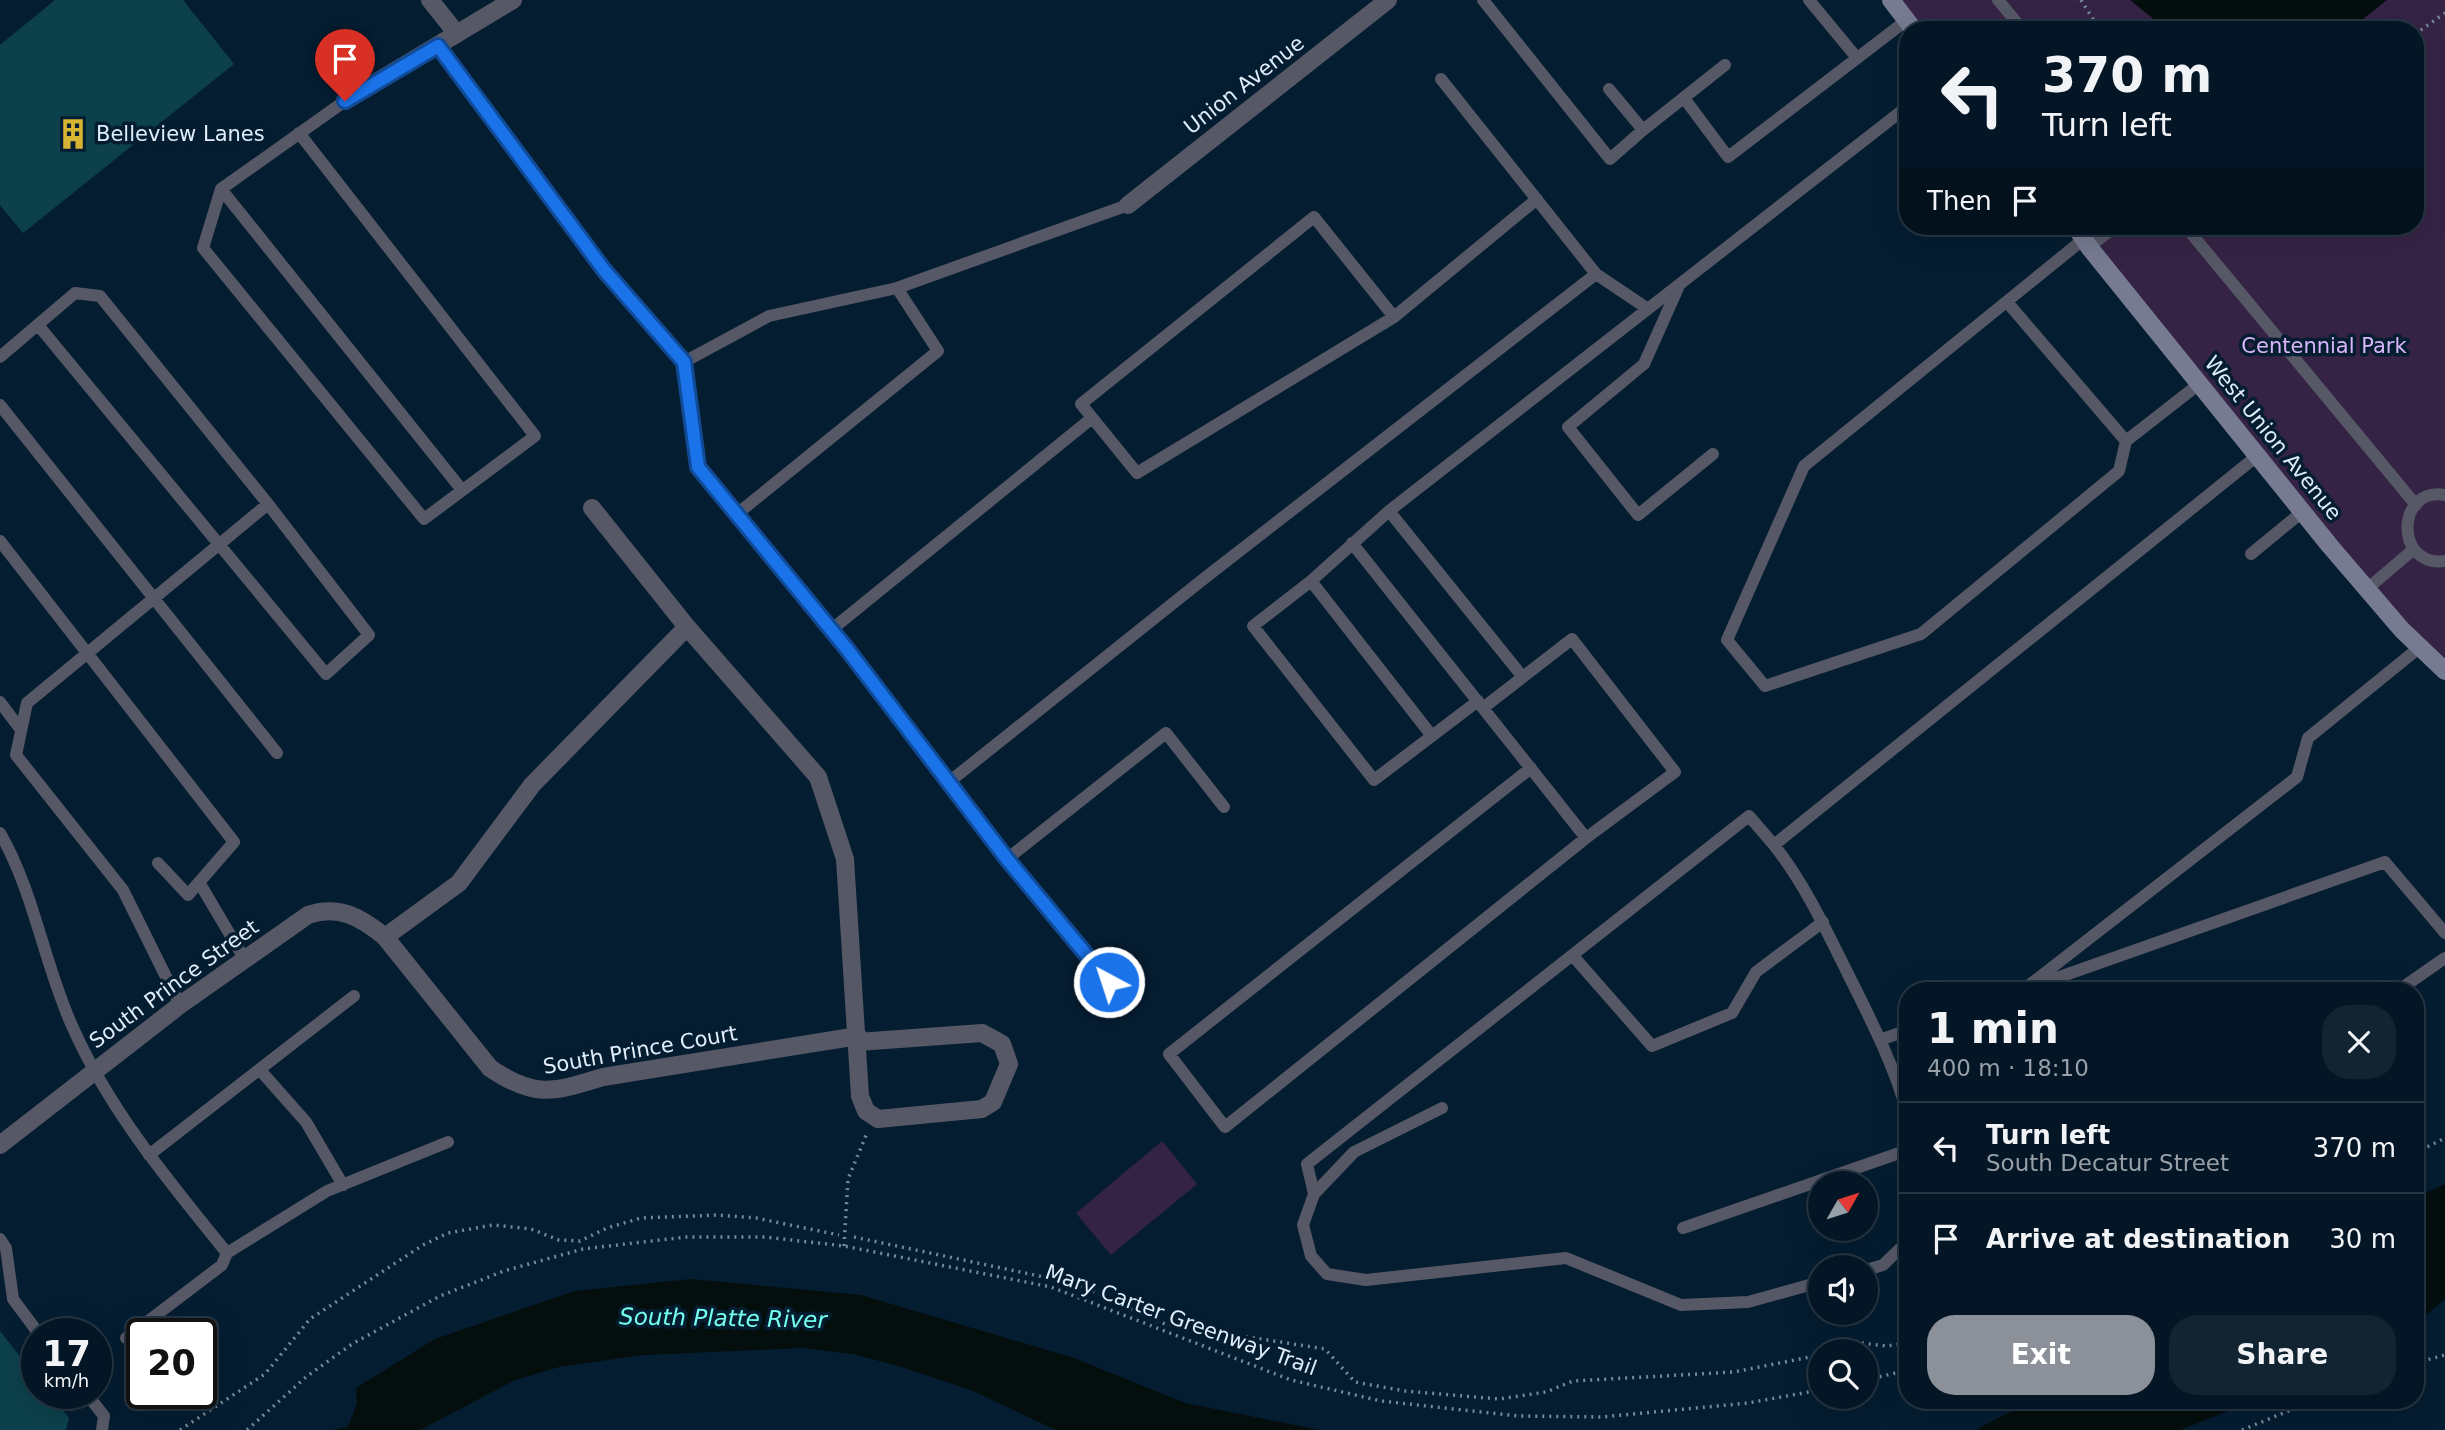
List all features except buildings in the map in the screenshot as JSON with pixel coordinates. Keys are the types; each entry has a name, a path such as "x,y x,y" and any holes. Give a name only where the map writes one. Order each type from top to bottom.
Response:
{"street":[{"path":"430,0 457,34"},
{"path":"345,101 513,0"},
{"name":"Union Avenue","path":"1128,205 1388,0"},
{"path":"1891,0 1907,21"},
{"name":"West Union Avenue","path":"2083,237 2302,512 2367,589 2445,671"},
{"path":"592,508 687,627 818,778 845,859 860,1096 866,1111 878,1119"},
{"path":"385,937 459,883 532,785 687,627"},
{"name":"South Prince Street","path":"0,1145 180,1005 308,915 321,910 349,913 365,920 385,937"},
{"name":"South Prince Court","path":"385,937 490,1068 507,1080 537,1091 563,1089 603,1077 858,1039 982,1033 1002,1044 1009,1064 993,1102 982,1109 878,1119"}],"lane":[{"path":"1483,0 1610,159 1726,65"},
{"path":"1809,0 1857,58"},
{"path":"1998,0 2016,21"},
{"path":"1684,98 1728,157 1857,58 1899,32"},
{"path":"438,46 604,270 684,362 698,467 831,630 1007,859 1109,982"},
{"path":"1441,79 1596,275 1648,309"},
{"path":"1609,89 1643,130"},
{"path":"299,134 535,436 424,519 203,248 221,189 345,101"},
{"path":"1531,768 1169,1054 1225,1127 1586,838 1675,772 1572,639 1432,736 1374,780 1253,626 1311,581 1389,511 1899,113"},
{"path":"221,189 462,491"},
{"path":"1394,317 1314,217 1082,404 1137,473 1394,317 1537,199"},
{"path":"684,362 769,316 897,288 1128,205"},
{"path":"2192,235 2416,505"},
{"path":"2083,237 1804,466 1727,640 1765,686 1921,634 2119,471 2126,441 2199,384"},
{"path":"949,782 1249,543 1596,275"},
{"path":"1679,284 1644,364 1568,427 1638,515 1713,454"},
{"path":"737,514 937,351 897,288"},
{"path":"0,357 75,293 100,296 268,504 369,635 326,674 38,325"},
{"path":"2007,302 2126,441"},
{"path":"0,405 277,753"},
{"path":"831,630 1092,418"},
{"path":"1774,845 2258,456"},
{"path":"2445,495 2427,497 2416,505 2409,515 2406,527 2408,539 2414,549 2425,558 2445,561"},
{"path":"180,1005 122,890 16,755 27,703 268,504"},
{"path":"1389,511 1522,676"},
{"path":"2251,554 2302,512"},
{"path":"0,541 234,842 188,895 158,863"},
{"path":"1352,543 1586,838"},
{"path":"2367,589 2414,549"},
{"path":"1311,581 1432,736"},
{"path":"2032,982 2297,777 2308,738 2420,647"},
{"path":"0,702 21,730"},
{"path":"1007,859 1166,733 1224,807"},
{"path":"1314,1194 1307,1164 1749,816 1799,878 1824,922 1899,1082"},
{"path":"0,833 17,862 71,1025 93,1072 112,1096 149,1155 227,1254"},
{"path":"2045,982 2385,862 2445,933"},
{"path":"199,882 245,960"},
{"path":"1573,956 1652,1046 1732,1013 1756,972 1824,922"},
{"path":"2410,982 2445,958"},
{"path":"149,1155 354,996"},
{"path":"1880,1040 1899,1033"},
{"path":"260,1070 306,1122 343,1185"},
{"path":"1442,1108 1354,1152 1314,1194 1303,1225 1311,1256 1327,1274 1366,1280 1566,1258 1681,1306 1748,1302 1808,1285"},
{"path":"152,1318 222,1265 227,1254 327,1192 448,1142"},
{"path":"1684,1228 1899,1153"},
{"path":"0,1239 6,1248 13,1299 27,1318"},
{"path":"1878,1266 1899,1250"},
{"path":"99,1409 104,1416 102,1430"}],"path":[{"path":"2081,0 2094,21"},
{"path":"2424,28 2445,13"},
{"path":"844,1246 848,1179 863,1138 878,1119"},
{"path":"2424,1148 2445,1138"},
{"path":"180,1430 265,1374 310,1319 423,1245 448,1233 493,1225 530,1229 559,1240 580,1241 607,1227 641,1218 718,1215 756,1217 839,1236"},
{"name":"Mary Carter Greenway Trail","path":"247,1430 306,1377 352,1344 440,1296 504,1271 583,1249 686,1237 765,1237 844,1246 1051,1287 1290,1380 1381,1401 1519,1416 1602,1418 1748,1403 1808,1392"},
{"path":"854,1237 1075,1285 1165,1324 1325,1349 1356,1382 1405,1391 1499,1399 1546,1392 1573,1381 1616,1381 1734,1372 1808,1357"},
{"path":"1878,1345 1899,1344"},
{"path":"2424,1361 2445,1355"},
{"path":"1878,1377 1899,1372"},
{"path":"2242,1430 2293,1409"}],"green space":[{"name":"Centennial Park","path":"1891,0 2445,0 2445,668 2420,647 2082,235 2424,235 2424,21 1907,21"},
{"path":"1162,1141 1197,1184 1111,1255 1076,1213"}],"water":[{"path":"2130,0 2387,0 2360,21 2156,21"},
{"path":"2445,1184 2445,1299 2424,1316 2424,1194"},
{"name":"South Platte River","path":"691,1279 861,1295 1074,1358 1185,1403 1320,1430 1056,1430 971,1390 902,1367 853,1354 802,1348 643,1355 559,1367 515,1380 420,1430 333,1430 348,1427 357,1403 356,1388 435,1339 575,1291"},
{"path":"2016,1409 2233,1409 2180,1430 1975,1430"}],"place":[{"name":"Belleview Lanes","path":"73,134"}],"route":[{"path":"345,101 438,46 604,270 684,362 698,467 847,649 1007,859 1109,982"}]}
